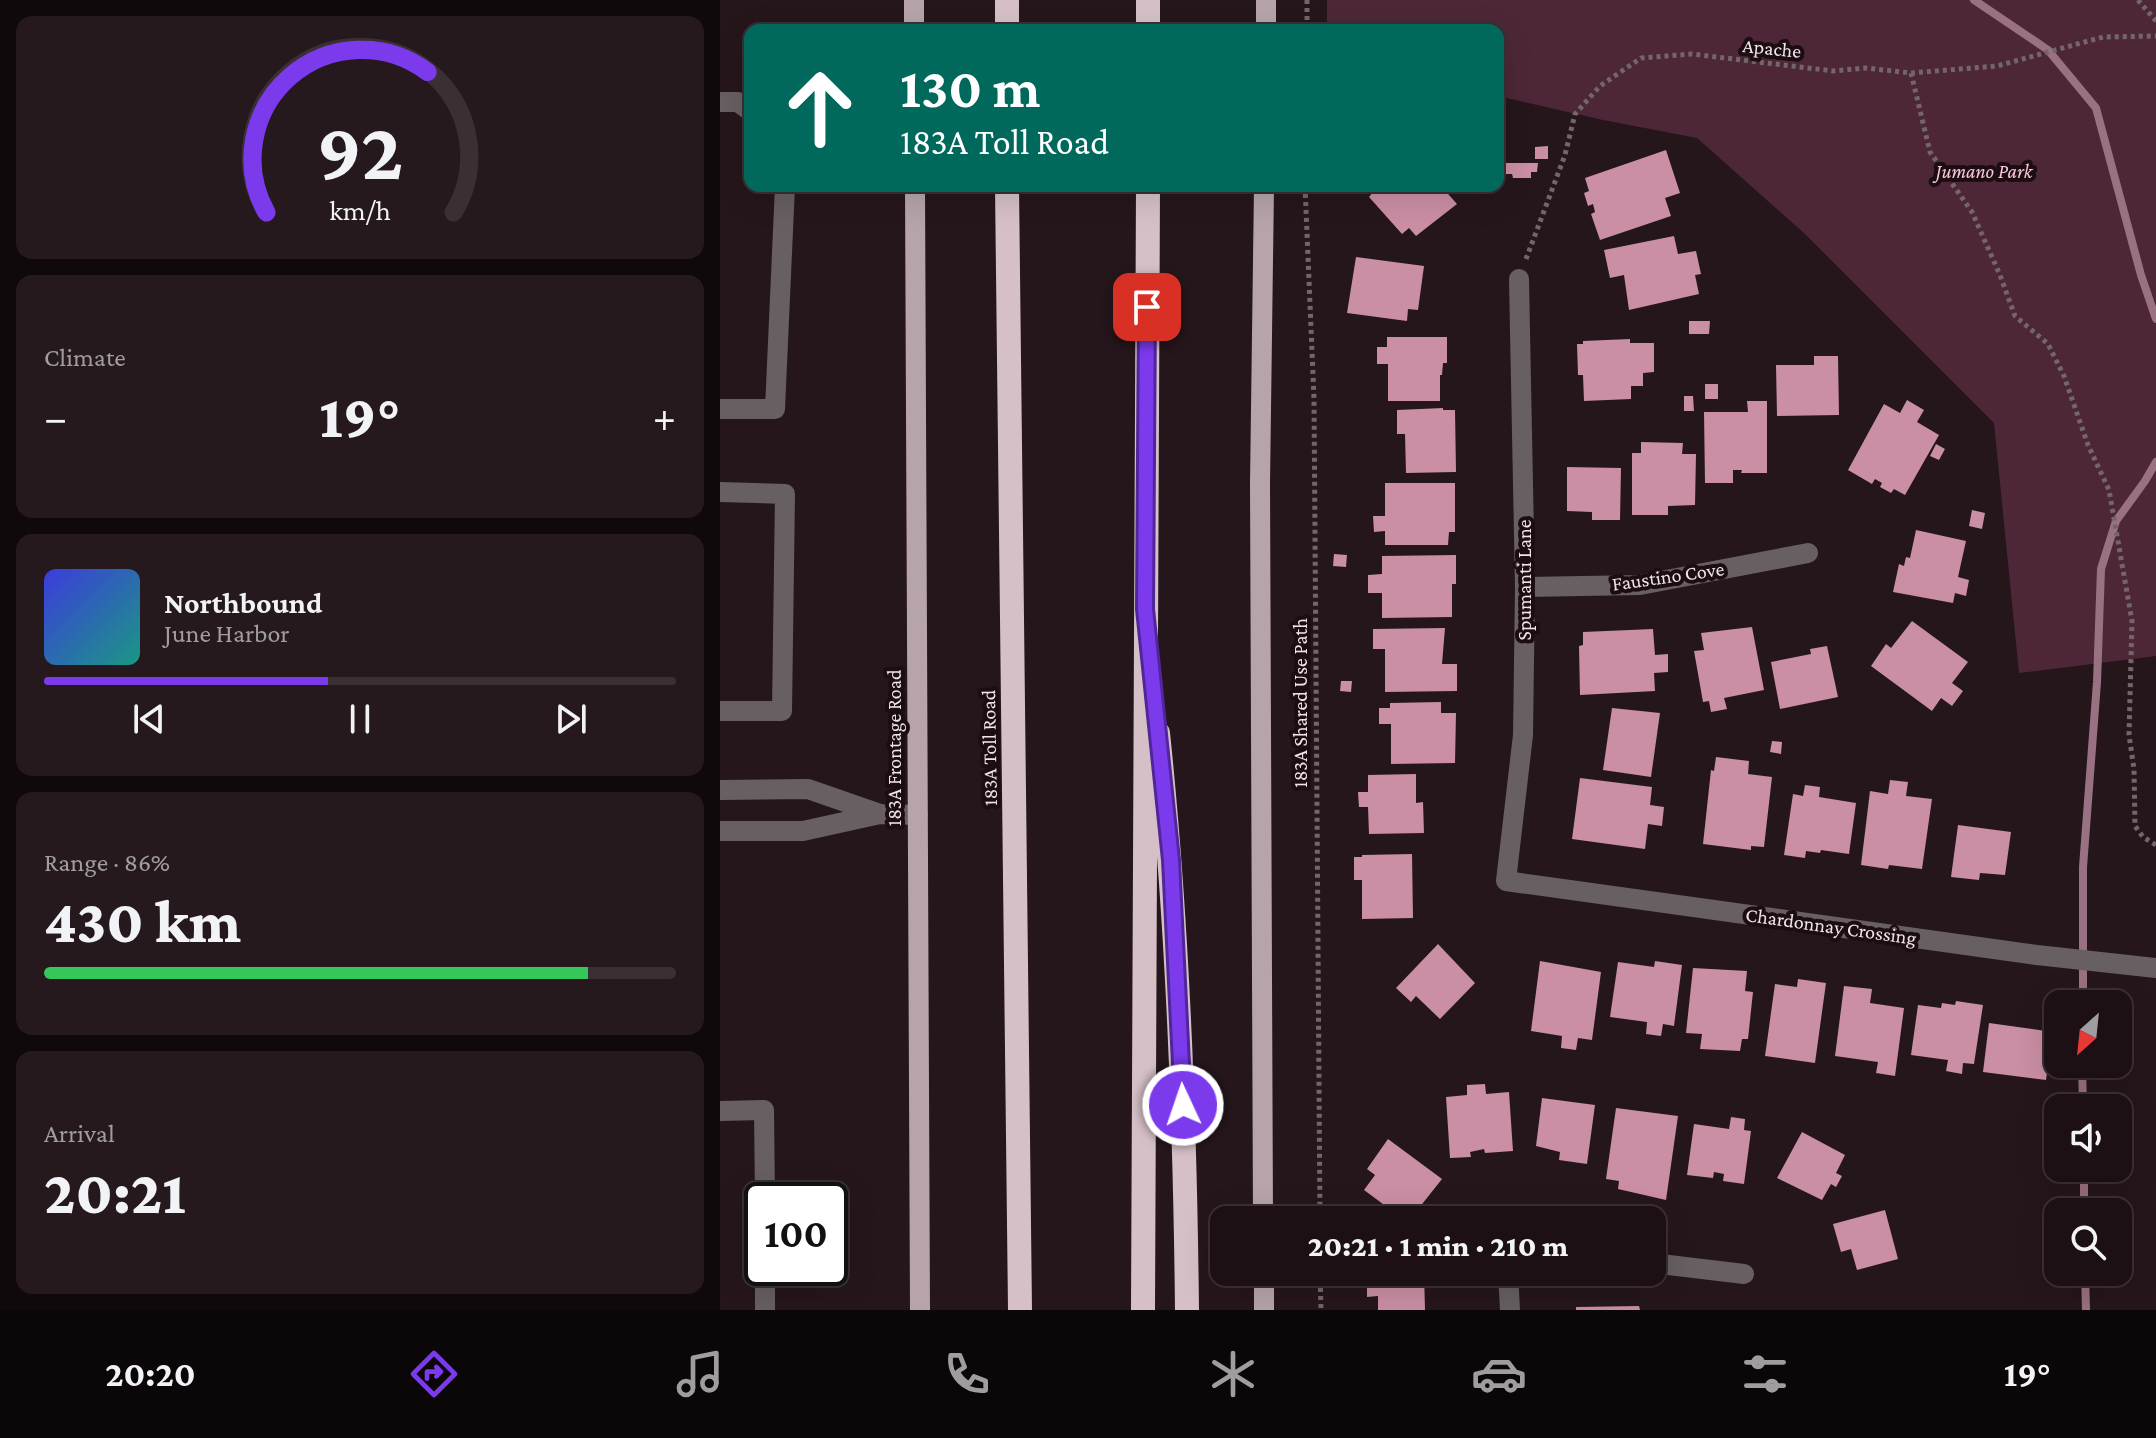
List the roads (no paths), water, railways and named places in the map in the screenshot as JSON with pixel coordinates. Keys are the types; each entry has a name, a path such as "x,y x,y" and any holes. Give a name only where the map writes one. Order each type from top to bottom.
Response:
{"highway":[{"path":"1007,0 1007,24"},
{"path":"1148,0 1148,24"},
{"name":"183A Toll Road","path":"1007,192 1020,1310"},
{"path":"1143,1310 1148,192"},
{"path":"1145,609 1171,860 1185,1136 1187,1310"}],"main road":[{"path":"914,0 914,24"},
{"path":"1266,0 1266,24"},
{"name":"183A Frontage Road","path":"915,192 920,1310"},
{"path":"1263,1206 1260,484 1264,192"},
{"path":"1264,1286 1264,1310"}],"street":[{"path":"720,102 738,102 744,106"},
{"path":"720,409 775,409 785,192"},
{"name":"Spumanti Lane","path":"1506,881 1523,735 1525,587 1519,279"},
{"path":"720,492 785,494 782,711 720,711"},
{"name":"Faustino Cove","path":"1525,587 1640,585 1808,553"},
{"path":"720,790 808,789 880,814"},
{"path":"720,831 803,831 880,814 918,815"},
{"name":"Chardonnay Crossing","path":"1506,881 2037,955 2156,968"},
{"path":"720,1111 764,1110 765,1182"},
{"path":"1666,1265 1744,1274"},
{"path":"765,1286 765,1310"},
{"path":"1509,1286 1510,1310"}],"waterway":[{"path":"1974,0 2048,50 2096,108 2156,319"},
{"path":"2083,990 2083,867 2097,682 2101,569 2116,521 2156,462"},
{"path":"2082,1078 2083,1094"},
{"path":"2084,1182 2084,1198"},
{"path":"2085,1286 2086,1310"}],"park label":[{"name":"Jumano Park","path":"1984,171"}]}
